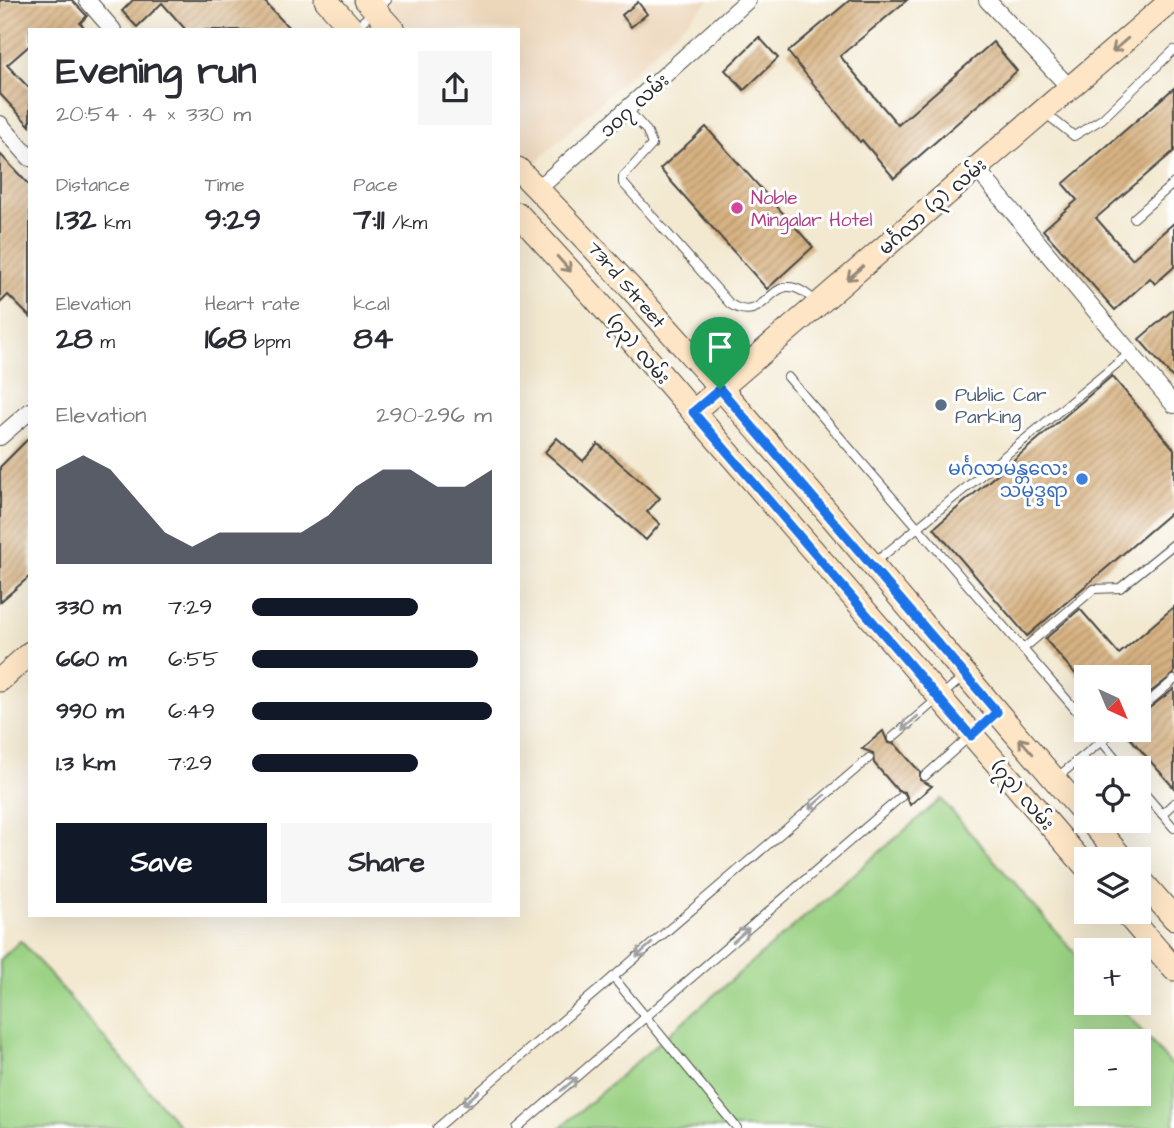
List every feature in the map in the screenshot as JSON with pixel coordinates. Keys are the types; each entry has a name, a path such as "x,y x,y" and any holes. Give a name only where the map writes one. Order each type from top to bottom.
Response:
{"main road":[{"path":"326,0 351,28"},
{"name":"မင်္ဂလာ (၃) လမ်း","path":"693,412 1172,0"},
{"path":"376,3 392,28"},
{"name":"73rd Street","path":"520,171 574,224 720,389 1074,802"},
{"name":"၁၀၇ လမ်း","path":"520,206 538,189"},
{"name":"(၇၃) လမ်း","path":"520,216 1074,853"},
{"path":"0,680 28,655"},
{"path":"1101,833 1113,847"},
{"path":"1151,890 1168,907"},
{"path":"1135,924 1174,969"}],"street":[{"path":"87,0 111,28"},
{"name":"၁၀၇ လမ်း","path":"538,189 748,0"},
{"path":"987,0 1070,88"},
{"path":"0,124 28,156"},
{"path":"976,168 1174,405"},
{"path":"0,437 28,413"}],"lane":[{"path":"355,28 376,3"},
{"path":"1042,111 1074,136 1102,119 1174,50"},
{"path":"628,110 647,131 652,145 623,177 623,183 730,304 740,310 751,310 788,285 796,286 818,304"},
{"path":"1134,218 1174,183"},
{"path":"871,566 1130,353"},
{"path":"788,377 1074,708"},
{"path":"1023,649 1094,589 1121,589 1174,544"},
{"path":"892,738 965,675"},
{"path":"1152,698 1174,680"},
{"path":"925,776 997,712"},
{"path":"1054,779 1101,742"},
{"path":"1103,742 1114,756"},
{"path":"437,1128 869,758"},
{"path":"517,1128 901,797"},
{"path":"1151,801 1174,828"},
{"path":"1161,814 1174,803"},
{"path":"613,977 737,1128"}],"shaded area":[{"path":"359,0 710,0 520,177 520,28 384,28"}],"green space":[{"path":"941,799 1074,952 1074,1015 1128,1015 1140,1029 1074,1029 1074,1106 1151,1106 1151,1042 1174,1068 1174,1128 560,1128"},
{"path":"20,941 181,1128 0,1128 0,960"}],"building":[{"path":"0,0 72,0 87,16 80,23 85,28 28,28 28,47 7,65 28,87 28,124 0,94"},
{"path":"133,0 263,0 289,28 184,28 162,3 137,27 122,11"},
{"path":"850,0 907,0 840,56 898,125 993,42 1017,71 894,178 862,140 860,142 788,52"},
{"path":"638,2 647,14 631,27 622,15"},
{"path":"759,37 778,58 744,90 725,70"},
{"path":"1174,88 1174,151 1096,218 1132,259 1174,223 1174,267 1155,284 1150,278 1115,310 1043,230 1077,200 1063,184"},
{"name":"Noble Mingalar Hotel","path":"706,127 813,247 767,289 660,169"},
{"path":"0,154 28,184 28,315 8,295 0,303"},
{"path":"1174,309 1174,379 1139,339"},
{"name":"မင်္ဂလာမန္တလေး သမုဒ္ဒရာ","path":"1112,376 1174,449 1174,510 1027,636 934,528"},
{"path":"557,438 583,461 598,444 660,498 647,512 660,524 646,540 545,452"},
{"path":"28,439 28,578 0,602 0,467"},
{"path":"1174,607 1174,674 1152,691 1152,665 1074,665 1074,672 1045,639 1080,609 1119,654"},
{"path":"1174,689 1174,788 1151,762 1151,756 1146,756 1134,742 1152,742 1152,706"},
{"path":"883,731 888,743 895,744 920,772 920,780 932,786 910,805 905,792 898,791 874,763 873,753 862,749"}],"place":[{"name":"Noble Mingalar Hotel","path":"737,208"},
{"name":"Public Car Parking","path":"941,405"},
{"name":"မင်္ဂလာမန္တလေး သမုဒ္ဒရာ","path":"1082,479"}],"route":[{"path":"720,389 997,712 971,736 693,412 720,389"}]}
